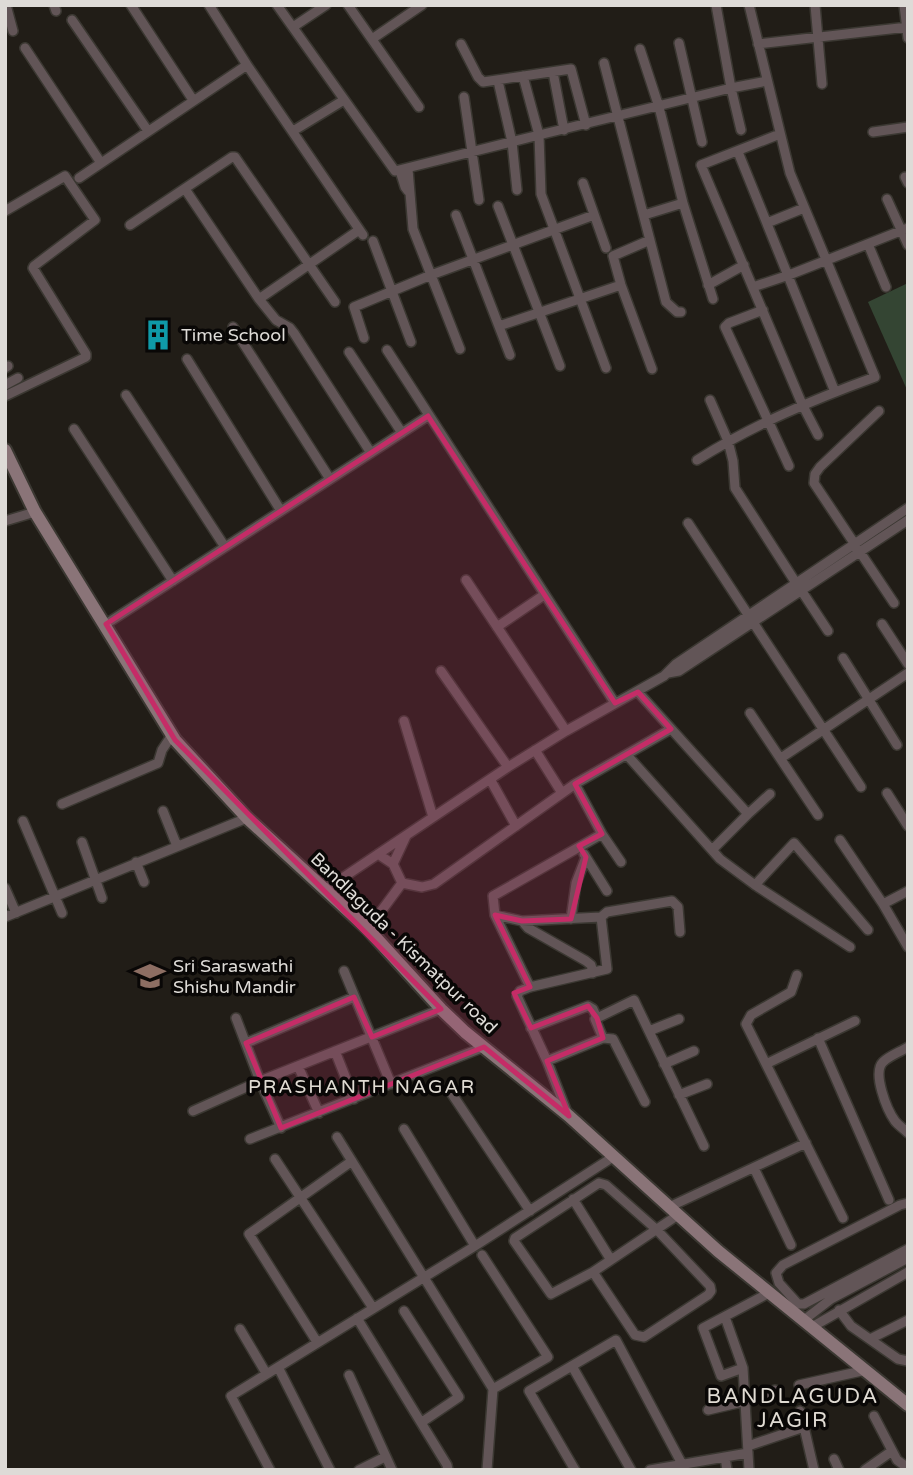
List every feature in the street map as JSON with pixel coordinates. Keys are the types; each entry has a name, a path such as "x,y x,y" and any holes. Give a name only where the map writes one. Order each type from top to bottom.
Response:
{"street":[{"path":"6,5 13,31"},
{"path":"131,5 193,100"},
{"path":"209,5 361,232 259,299"},
{"path":"277,5 395,171 767,81"},
{"path":"293,27 326,5"},
{"path":"348,5 419,107"},
{"path":"372,39 422,5"},
{"path":"717,5 741,130"},
{"path":"696,460 802,404 875,377 790,173 749,5"},
{"path":"815,5 822,84"},
{"path":"904,5 908,38"},
{"path":"72,20 148,131"},
{"path":"758,44 907,27"},
{"path":"678,43 702,142"},
{"path":"461,44 480,80 498,81 573,70 586,125"},
{"path":"25,48 101,163"},
{"path":"640,48 713,299"},
{"path":"604,63 666,302 677,312 681,312"},
{"path":"79,178 247,65"},
{"path":"553,72 565,130"},
{"path":"523,76 540,135 541,194 606,368"},
{"path":"498,81 512,142 517,190"},
{"path":"464,97 479,200"},
{"path":"293,131 344,100"},
{"path":"873,132 908,127"},
{"path":"780,134 701,165 802,404 818,435"},
{"path":"737,152 835,391"},
{"path":"130,225 232,157 235,158 335,302"},
{"path":"404,170 410,186 408,191 413,229 460,349"},
{"path":"5,211 65,176 95,220 33,268 86,357 5,396"},
{"path":"583,183 606,248"},
{"path":"186,189 259,299 276,320 294,333 371,453"},
{"path":"887,199 905,229 908,245"},
{"path":"644,215 683,203"},
{"path":"498,206 560,366"},
{"path":"767,223 804,208"},
{"path":"456,215 510,355"},
{"path":"363,338 354,307 431,275 594,215"},
{"path":"753,287 905,229"},
{"path":"650,240 613,256 621,285 653,369"},
{"path":"373,242 411,342"},
{"path":"868,244 886,287"},
{"path":"709,285 744,265"},
{"path":"499,326 621,285"},
{"path":"763,310 724,327 789,466"},
{"path":"233,327 330,479"},
{"path":"387,350 615,703"},
{"path":"349,352 402,433"},
{"path":"187,359 281,511"},
{"path":"5,385 18,378"},
{"path":"126,395 225,547"},
{"path":"710,400 728,441 735,488 828,631"},
{"path":"879,411 820,467 815,474 814,483 894,603"},
{"path":"106,624 428,416"},
{"path":"74,429 173,581"},
{"name":"Bandlaguda - Kismatpur road","path":"5,450 35,512 172,735 247,818 368,929 441,1009 569,1116 718,1251 908,1405"},
{"path":"326,889 535,750 667,673 679,671 751,618 857,547 908,508"},
{"path":"5,521 35,512"},
{"path":"857,547 908,520"},
{"path":"688,523 861,787"},
{"path":"466,580 566,731"},
{"path":"497,627 544,595"},
{"path":"882,624 908,664"},
{"path":"843,658 897,744"},
{"path":"441,671 508,767"},
{"path":"781,758 908,673"},
{"path":"638,692 748,814"},
{"path":"751,713 818,815"},
{"path":"404,721 433,817"},
{"path":"401,883 422,887 434,884 575,784 671,729"},
{"path":"62,804 158,763 172,735"},
{"path":"535,750 562,793"},
{"path":"627,755 712,850 755,885 850,947"},
{"path":"490,779 516,826"},
{"path":"575,784 602,834 621,862"},
{"path":"887,793 908,826"},
{"path":"712,850 770,794"},
{"path":"163,811 177,846"},
{"path":"5,917 247,818"},
{"path":"23,821 62,914"},
{"path":"393,864 407,834"},
{"path":"530,987 495,915 492,900 495,894 602,834"},
{"path":"840,840 908,947"},
{"path":"82,842 102,898"},
{"path":"755,885 794,843 868,930"},
{"path":"579,846 607,891"},
{"path":"378,854 393,864 401,883"},
{"path":"571,919 576,883 586,857"},
{"path":"136,862 144,882"},
{"path":"368,929 401,883"},
{"path":"5,888 16,913"},
{"path":"883,904 908,891"},
{"path":"495,915 522,921 601,917 607,912 672,901 678,907 680,932"},
{"path":"569,1116 517,996 520,991 530,987 605,970 608,967 601,917"},
{"path":"522,921 528,928 592,965 593,973"},
{"path":"344,971 391,1084"},
{"path":"797,975 791,992 751,1015 746,1024 844,1218"},
{"path":"246,1043 354,997"},
{"path":"597,1018 635,1000 704,1146"},
{"path":"531,1028 589,1006 597,1018 595,1022 603,1038"},
{"path":"192,1111 441,1009"},
{"path":"236,1017 281,1128"},
{"path":"649,1031 679,1019"},
{"path":"766,1064 855,1021"},
{"path":"547,1061 603,1038 613,1039 645,1102"},
{"path":"818,1038 889,1200"},
{"path":"250,1139 484,1047"},
{"path":"908,1047 883,1062 878,1077 885,1101 895,1121 908,1133"},
{"path":"335,1051 354,1099"},
{"path":"664,1064 694,1051"},
{"path":"298,1066 319,1113"},
{"path":"679,1095 707,1084"},
{"path":"452,1094 530,1211"},
{"path":"404,1129 475,1246"},
{"path":"337,1137 493,1389 487,1470"},
{"path":"593,1272 639,1337 644,1337 711,1291 710,1286 657,1230 606,1185 599,1183 517,1235 514,1241 551,1294 593,1272 657,1230 674,1211 806,1143"},
{"path":"270,1470 231,1396 475,1246 613,1157"},
{"path":"275,1159 373,1308"},
{"path":"317,1342 249,1234 352,1161"},
{"path":"754,1168 791,1244"},
{"path":"573,1199 611,1260"},
{"path":"908,1203 783,1265 776,1273 779,1283 798,1304 804,1304 908,1249"},
{"path":"482,1255 548,1357 493,1389"},
{"path":"808,1324 831,1299 908,1258"},
{"path":"808,1324 908,1272"},
{"path":"743,1368 721,1376 704,1328 769,1293"},
{"path":"839,1310 851,1326 872,1338 898,1359 908,1361"},
{"path":"404,1311 459,1397 422,1422"},
{"path":"725,1317 743,1368 749,1470"},
{"path":"357,1318 422,1422 448,1470"},
{"path":"872,1338 908,1320"},
{"path":"240,1329 266,1373"},
{"path":"575,1470 529,1391 616,1340 682,1464"},
{"path":"572,1366 631,1470"},
{"path":"278,1367 331,1470"},
{"path":"799,1385 866,1370"},
{"path":"349,1375 391,1470"},
{"path":"708,1410 746,1401 775,1390"},
{"path":"800,1411 814,1470"},
{"path":"874,1416 897,1460 906,1467"},
{"path":"650,1470 725,1457 804,1427"},
{"path":"865,1470 892,1451"},
{"path":"359,1470 386,1457"},
{"path":"725,1457 727,1470"},
{"path":"834,1460 839,1470"}],"highlighted area":[{"path":"428,416 615,703 638,692 671,729 575,784 602,834 579,846 586,857 571,919 522,921 495,915 530,987 514,993 531,1028 588,1006 597,1018 603,1038 547,1061 569,1116 484,1047 281,1128 246,1043 354,997 372,1037 441,1009 175,740 106,624"}],"green space":[{"path":"908,283 908,392 868,302"}],"place":[{"name":"Time School","path":"158,335"},
{"name":"Sri Saraswathi Shishu Mandir","path":"150,976"}],"district":[{"name":"PRASHANTH NAGAR","path":"362,1087"},
{"name":"BANDLAGUDA JAGIR","path":"793,1408"}]}
